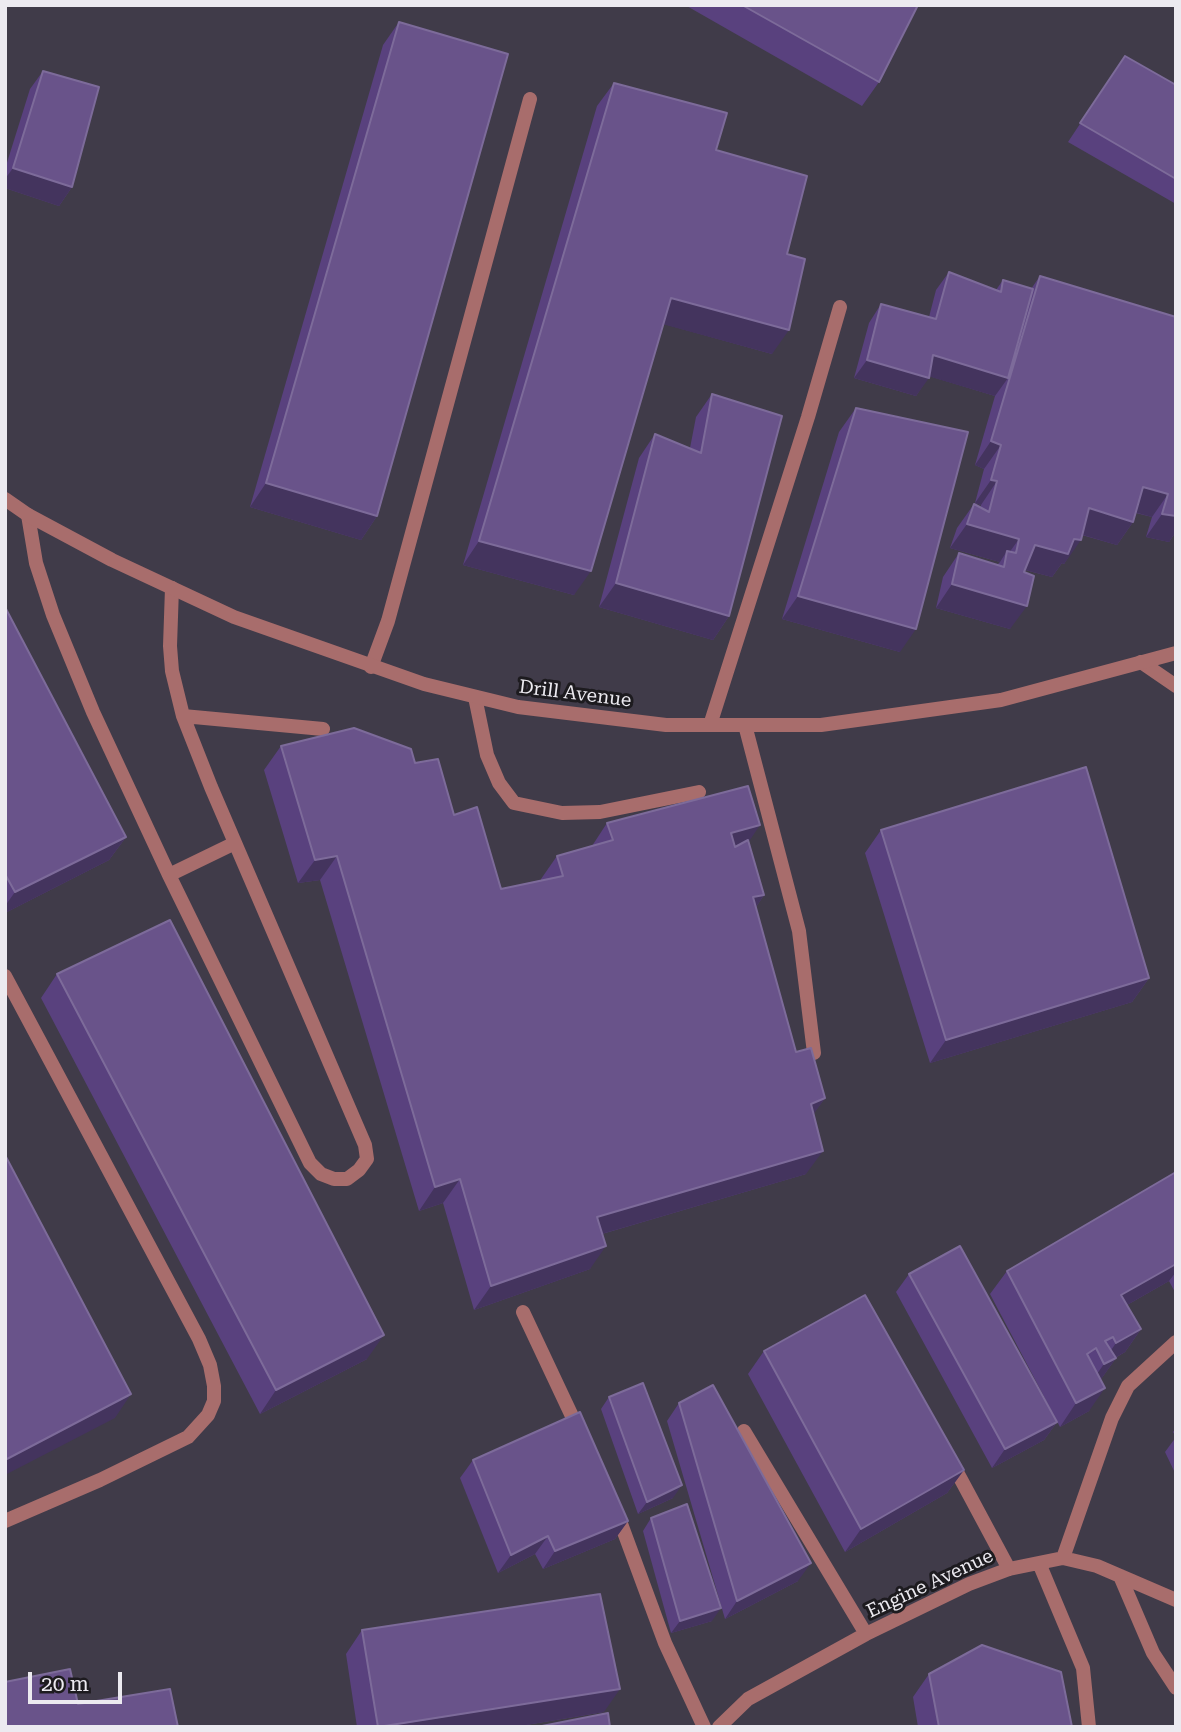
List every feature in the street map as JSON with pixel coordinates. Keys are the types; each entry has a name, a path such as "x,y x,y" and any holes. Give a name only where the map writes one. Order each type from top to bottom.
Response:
{"street":[{"path":"371,667 388,621 530,99"},
{"path":"710,725 808,417 840,307"},
{"name":"Drill Avenue","path":"5,499 28,515 234,617 424,684 518,708 666,725 821,725 1001,700 1176,653"},
{"path":"28,515 36,563 53,615 93,712 169,875 310,1163 321,1174 334,1180 346,1179 359,1170 367,1159 365,1145 183,716 171,659 172,588"},
{"path":"1142,662 1176,686"},
{"path":"475,697 487,755 499,783 514,803 562,813 600,812 699,792"},
{"path":"183,716 323,729"},
{"path":"745,725 799,931 814,1053"},
{"path":"169,875 235,843"},
{"path":"5,976 199,1339 210,1365 214,1386 214,1401 208,1415 188,1437 100,1480 5,1521"},
{"path":"523,1312 587,1448"},
{"path":"1063,1558 1112,1418 1128,1386 1176,1342"},
{"path":"744,1431 866,1634"},
{"path":"945,1449 1009,1569"},
{"path":"610,1497 665,1643 704,1727"},
{"name":"Engine Avenue","path":"719,1727 748,1699 866,1634 969,1584 1009,1569 1063,1558 1097,1566 1176,1600"},
{"path":"1039,1563 1083,1668 1090,1727"},
{"path":"1120,1576 1153,1653 1176,1688"}],"shaded area":[{"path":"5,5 1176,5 1176,1727 5,1727"}],"building":[{"path":"742,5 918,5 879,82"},
{"path":"399,22 508,54 377,516 266,483"},
{"path":"1125,56 1176,85 1176,179 1080,123"},
{"path":"43,71 99,87 72,187 13,168"},
{"path":"614,83 727,113 716,150 807,176 787,254 805,259 789,330 671,298 591,571 479,541"},
{"path":"949,272 1001,292 1003,280 1033,289 1008,378 933,355 929,378 867,360 881,304 936,319"},
{"path":"1040,276 1176,317 1176,516 1162,514 1168,494 1143,487 1133,522 1089,508 1081,540 1074,539 1068,554 1035,545 1024,572 1034,576 1027,606 952,584 959,553 1004,567 1007,551 1016,553 1019,539 967,524 974,504 989,512 997,481 991,480 1001,445 991,441"},
{"path":"712,394 782,416 729,616 616,583 655,434 701,453"},
{"path":"856,408 968,432 916,629 798,596"},
{"path":"5,607 126,837 15,892 5,874"},
{"path":"354,728 411,749 415,763 438,759 454,815 477,807 501,889 563,876 557,856 613,840 607,823 748,786 760,825 731,833 735,847 748,840 764,895 753,897 796,1052 811,1048 825,1098 811,1104 823,1151 597,1217 606,1246 491,1286 460,1179 435,1187 337,856 315,860 281,746"},
{"path":"1086,767 1149,978 946,1040 881,830"},
{"path":"170,920 384,1335 276,1390 57,974"},
{"path":"5,1155 131,1394 5,1460"},
{"path":"1176,1172 1176,1264 1121,1295 1141,1329 1116,1343 1113,1337 1105,1341 1116,1358 1104,1364 1096,1348 1087,1354 1105,1388 1076,1403 1007,1271"},
{"path":"960,1246 1057,1422 1005,1449 909,1274"},
{"path":"865,1295 964,1470 861,1529 764,1351"},
{"path":"643,1383 682,1485 647,1502 609,1397"},
{"path":"713,1385 811,1563 737,1601 679,1403"},
{"path":"580,1412 628,1521 555,1551 548,1536 511,1555 473,1460"},
{"path":"687,1504 721,1608 680,1621 651,1518"},
{"path":"600,1594 620,1689 378,1727 362,1630"},
{"path":"982,1645 1061,1672 1072,1727 939,1727 929,1674"},
{"path":"70,1669 78,1704 170,1689 178,1727 5,1727 5,1682"},
{"path":"608,1713 610,1727 537,1727"}]}
